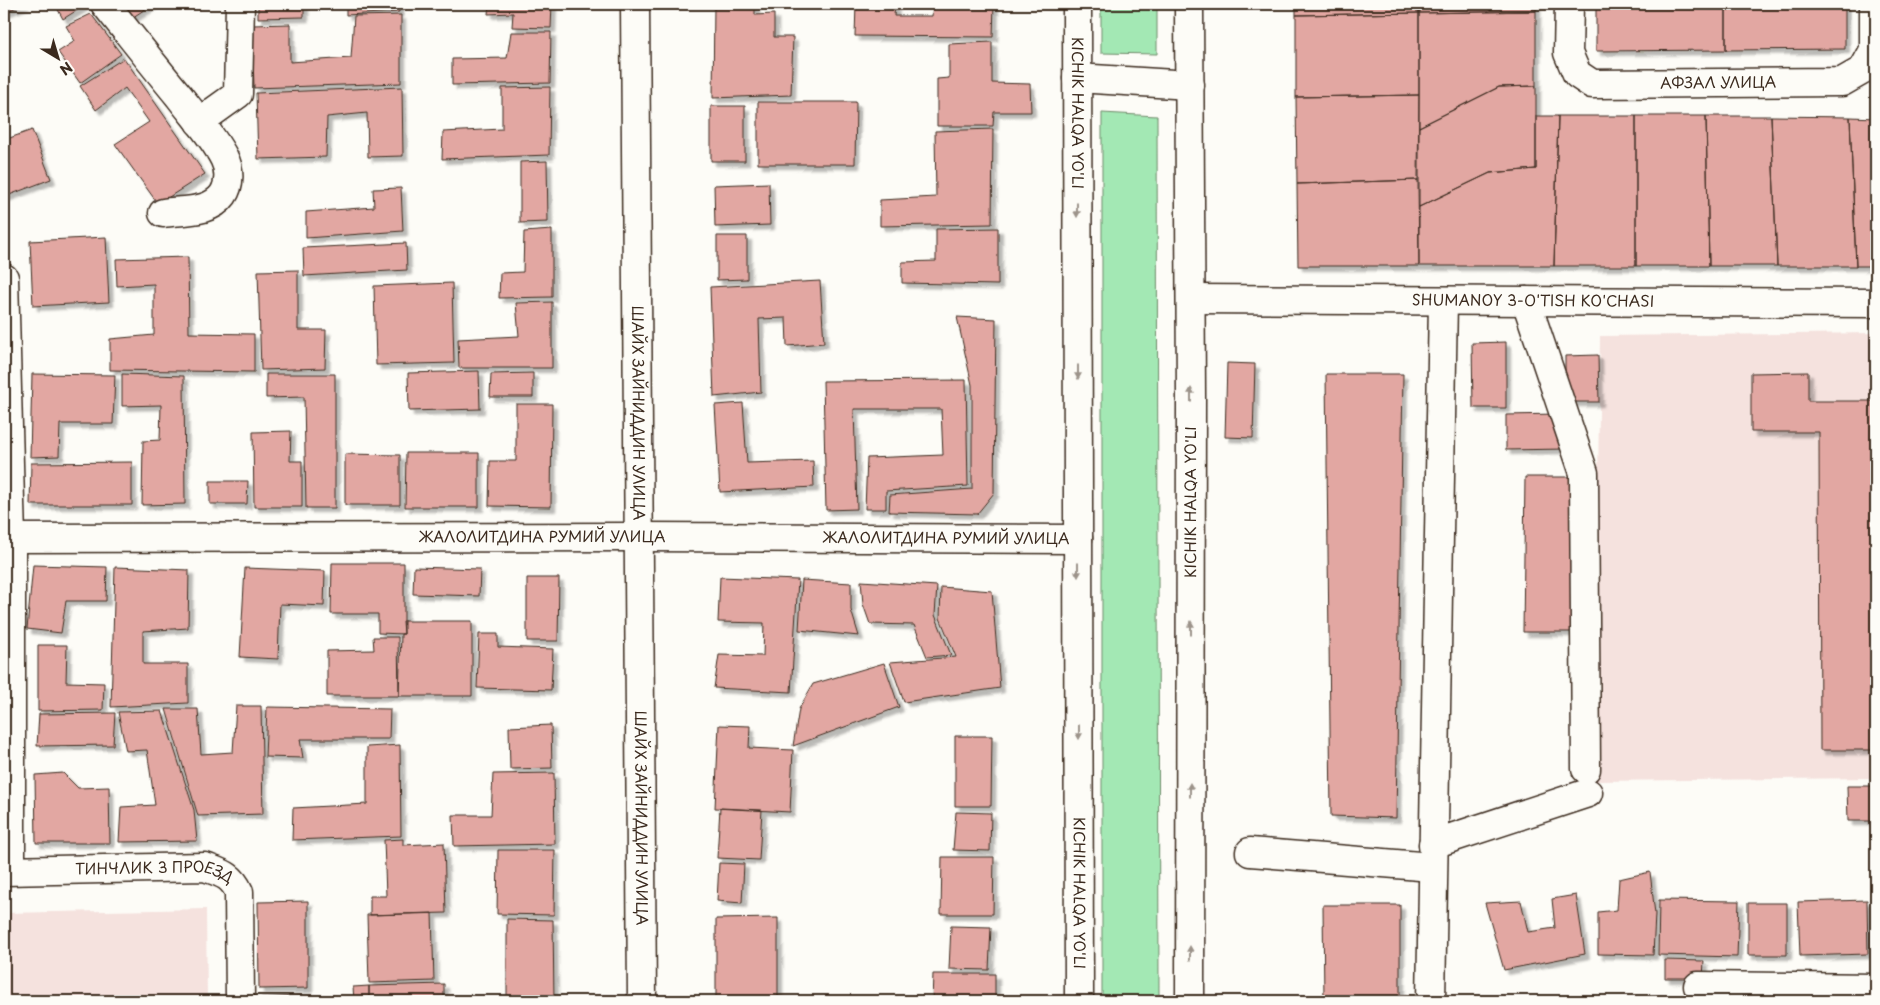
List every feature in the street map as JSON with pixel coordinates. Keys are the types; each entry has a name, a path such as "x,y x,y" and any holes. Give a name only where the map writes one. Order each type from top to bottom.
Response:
{"main road":[{"path":"105,4 199,122 225,159 228,182 224,194 216,202 205,208 163,213"},
{"path":"199,122 238,94 240,4"},
{"name":"ШАЙХ ЗАЙНИДДИН УЛИЦА","path":"635,4 642,1001"},
{"name":"KICHIK HALQA YO'LI","path":"1077,4 1079,1001"},
{"name":"KICHIK HALQA YO'LI","path":"1189,4 1191,299 1190,1001"},
{"name":"АФЗАЛ УЛИЦА","path":"1569,4 1568,53 1577,74 1592,84 1842,82 1862,70 1874,50 1874,4"},
{"path":"1077,78 1190,85"},
{"name":"ТИНЧЛИК 3 ПРОЕЗД","path":"4,278 8,871 205,867 225,875 235,881 239,892 240,1001"},
{"name":"SHUMANOY 3-O'TISH KO'CHASI","path":"1191,299 1876,303"},
{"path":"1431,1001 1443,300"},
{"path":"1250,852 1432,856 1587,781 1584,472 1526,301"},
{"name":"ЖАЛОЛИТДИНА РУМИЙ УЛИЦА","path":"7,538 639,537 1078,539"},
{"path":"1698,986 1876,988"}],"shaded area":[{"path":"1876,333 1876,778 1594,781 1600,336"},
{"path":"206,909 207,1001 4,1001 4,913"}],"green space":[{"path":"1101,4 1157,4 1157,54 1101,53"},
{"path":"1102,113 1157,116 1159,1001 1102,1001"}],"building":[{"path":"4,4 25,4 4,12"},
{"path":"55,4 87,4 63,19"},
{"path":"108,4 153,4 124,23"},
{"path":"258,4 304,4 304,17 258,18"},
{"path":"346,4 399,4 399,12 346,15"},
{"path":"489,4 552,4 551,28 512,27 513,13 488,14"},
{"path":"714,4 755,4 755,15 774,14 774,37 793,37 791,95 713,98"},
{"path":"856,4 895,4 894,16 932,16 933,4 994,4 993,37 855,36"},
{"path":"1296,4 1419,4 1419,13 1296,15"},
{"path":"1419,4 1536,4 1536,11 1419,13"},
{"path":"1596,4 1726,4 1726,50 1596,51"},
{"path":"1726,4 1845,4 1845,49 1726,50"},
{"path":"1536,11 1536,86 1499,87 1419,127 1419,13"},
{"path":"1419,13 1419,95 1296,97 1296,15"},
{"path":"91,14 121,54 80,83 58,52 75,41 66,26"},
{"path":"401,15 401,83 254,88 252,25 290,24 290,62 351,58 354,16"},
{"path":"511,32 551,32 550,83 452,85 452,59 507,58"},
{"path":"992,42 992,83 1030,84 1031,112 994,112 993,126 937,126 937,79 949,78 949,44"},
{"path":"124,58 205,174 158,204 115,144 149,122 125,88 96,110 80,86"},
{"path":"1536,86 1536,169 1490,173 1419,207 1419,127 1499,87"},
{"path":"402,87 403,156 368,157 367,113 327,117 326,157 258,159 256,93"},
{"path":"550,87 549,155 442,159 443,132 502,129 502,88"},
{"path":"1419,95 1418,180 1297,184 1296,97"},
{"path":"758,102 856,102 855,164 758,164"},
{"path":"711,106 745,106 745,161 711,161"},
{"path":"1536,116 1558,116 1554,266 1419,266 1419,207 1490,173 1536,169"},
{"path":"1558,116 1636,116 1636,266 1554,266"},
{"path":"1636,116 1706,116 1709,266 1636,266"},
{"path":"1706,116 1771,116 1777,266 1709,266"},
{"path":"1771,116 1850,117 1856,266 1777,266"},
{"path":"1850,117 1876,118 1876,266 1856,266"},
{"path":"993,129 992,224 880,226 880,200 936,197 935,131"},
{"path":"32,130 51,179 4,197 4,140"},
{"path":"547,161 548,222 520,223 520,162"},
{"path":"1418,180 1419,266 1298,266 1297,184"},
{"path":"769,183 770,225 715,227 714,185"},
{"path":"401,188 403,231 306,238 306,212 374,207 373,189"},
{"path":"998,228 998,285 902,283 902,262 936,261 936,229"},
{"path":"552,230 552,297 499,298 500,273 523,272 524,232"},
{"path":"717,236 747,236 747,279 717,280"},
{"path":"106,237 109,302 33,306 30,241"},
{"path":"406,243 407,270 304,276 303,248"},
{"path":"188,257 189,333 254,334 254,372 110,370 110,339 154,335 154,284 117,286 116,259"},
{"path":"298,270 298,330 326,330 325,368 261,370 258,271"},
{"path":"820,281 824,343 787,346 786,318 759,319 761,392 714,397 710,287"},
{"path":"452,283 454,363 376,365 374,286"},
{"path":"552,302 552,368 459,368 458,339 519,336 516,303"},
{"path":"957,317 996,319 994,493 977,514 889,512 890,495 972,489 972,385"},
{"path":"1506,342 1506,408 1473,408 1472,343"},
{"path":"1598,355 1599,402 1565,402 1565,356"},
{"path":"1227,363 1255,364 1253,438 1225,437"},
{"path":"479,371 480,409 409,411 408,373"},
{"path":"1808,372 1808,401 1876,401 1876,750 1820,750 1819,432 1751,432 1751,373"},
{"path":"533,373 533,397 490,397 491,374"},
{"path":"32,374 115,375 113,424 60,424 59,456 30,457"},
{"path":"122,374 184,376 185,504 142,505 143,441 160,440 161,405 122,406"},
{"path":"266,374 335,374 335,508 306,508 304,397 266,398"},
{"path":"1326,374 1403,374 1396,818 1331,816"},
{"path":"966,380 968,486 886,491 886,509 865,509 867,458 943,455 941,409 854,409 857,509 826,510 823,381"},
{"path":"743,403 747,463 813,461 814,487 720,492 715,405"},
{"path":"516,404 552,404 551,507 489,506 490,461 516,461"},
{"path":"1558,414 1566,449 1506,450 1506,415"},
{"path":"291,431 290,461 302,461 302,507 254,507 253,432"},
{"path":"406,453 479,453 479,507 405,507"},
{"path":"345,454 400,455 400,505 345,505"},
{"path":"132,462 132,505 30,505 31,463"},
{"path":"1525,477 1574,477 1572,632 1523,632"},
{"path":"210,481 248,481 247,504 210,504"},
{"path":"332,563 404,563 404,634 378,633 378,614 331,614"},
{"path":"33,565 107,567 106,601 66,601 61,633 27,629"},
{"path":"115,567 189,570 188,628 143,631 143,664 188,664 188,703 111,707"},
{"path":"414,567 480,569 479,596 413,594"},
{"path":"245,568 325,571 324,606 280,604 278,659 240,657"},
{"path":"720,577 798,580 791,692 714,688 719,655 763,656 764,623 718,622"},
{"path":"527,578 559,578 558,641 527,641"},
{"path":"802,580 851,583 851,610 859,636 799,630"},
{"path":"861,581 937,586 935,615 951,655 927,657 914,625 870,624 863,604"},
{"path":"941,587 992,591 1000,688 904,702 890,662 956,657 940,618"},
{"path":"403,621 472,621 472,696 399,696 401,634 404,634"},
{"path":"479,634 498,634 498,647 553,649 551,690 477,688"},
{"path":"373,637 398,637 399,696 327,696 327,651 374,650"},
{"path":"38,645 67,645 66,682 104,683 103,710 38,711"},
{"path":"884,663 899,707 793,746 799,709 813,684"},
{"path":"236,706 261,706 263,814 198,816 166,709 198,709 201,754 233,752"},
{"path":"267,707 390,709 389,739 300,739 303,758 265,757"},
{"path":"162,711 194,810 197,841 119,842 121,807 155,805 147,750 126,751 118,712"},
{"path":"115,713 113,745 37,746 39,714"},
{"path":"551,725 552,768 510,769 509,727"},
{"path":"719,725 750,726 749,748 793,750 790,812 715,808"},
{"path":"955,736 992,736 991,806 955,806"},
{"path":"400,745 401,836 292,840 293,808 367,804 367,747"},
{"path":"63,773 78,788 109,787 110,843 36,843 35,775"},
{"path":"554,773 555,844 454,846 453,815 491,815 493,774"},
{"path":"1847,786 1876,786 1876,821 1848,821"},
{"path":"720,808 762,810 759,860 717,858"},
{"path":"956,812 991,813 990,851 953,850"},
{"path":"403,839 403,845 444,843 446,913 370,915 370,896 386,896 384,840"},
{"path":"498,850 555,850 554,915 497,914"},
{"path":"942,857 994,857 993,914 941,914"},
{"path":"719,863 744,864 742,903 717,901"},
{"path":"1650,872 1655,914 1653,955 1598,954 1598,912 1617,910 1619,879"},
{"path":"1876,883 1876,954 1871,884"},
{"path":"1576,895 1585,954 1504,970 1485,903 1521,901 1528,932 1555,928 1552,899"},
{"path":"1659,900 1739,901 1737,957 1658,955"},
{"path":"1867,900 1868,954 1800,956 1798,902"},
{"path":"308,901 308,988 259,989 258,902"},
{"path":"1748,903 1787,903 1787,955 1748,955"},
{"path":"1323,905 1400,905 1400,1001 1324,1001"},
{"path":"432,913 434,981 369,983 367,915"},
{"path":"778,918 778,1001 716,1001 716,919"},
{"path":"507,919 553,920 554,1001 507,1001"},
{"path":"951,926 991,927 989,970 949,969"},
{"path":"1665,960 1704,961 1703,978 1665,978"},
{"path":"933,974 995,974 995,1001 932,1001"},
{"path":"444,984 444,1001 369,1001 369,986"},
{"path":"369,986 369,1001 354,1001 353,987"},
{"path":"304,996 304,1001 261,1001 261,998"}]}
